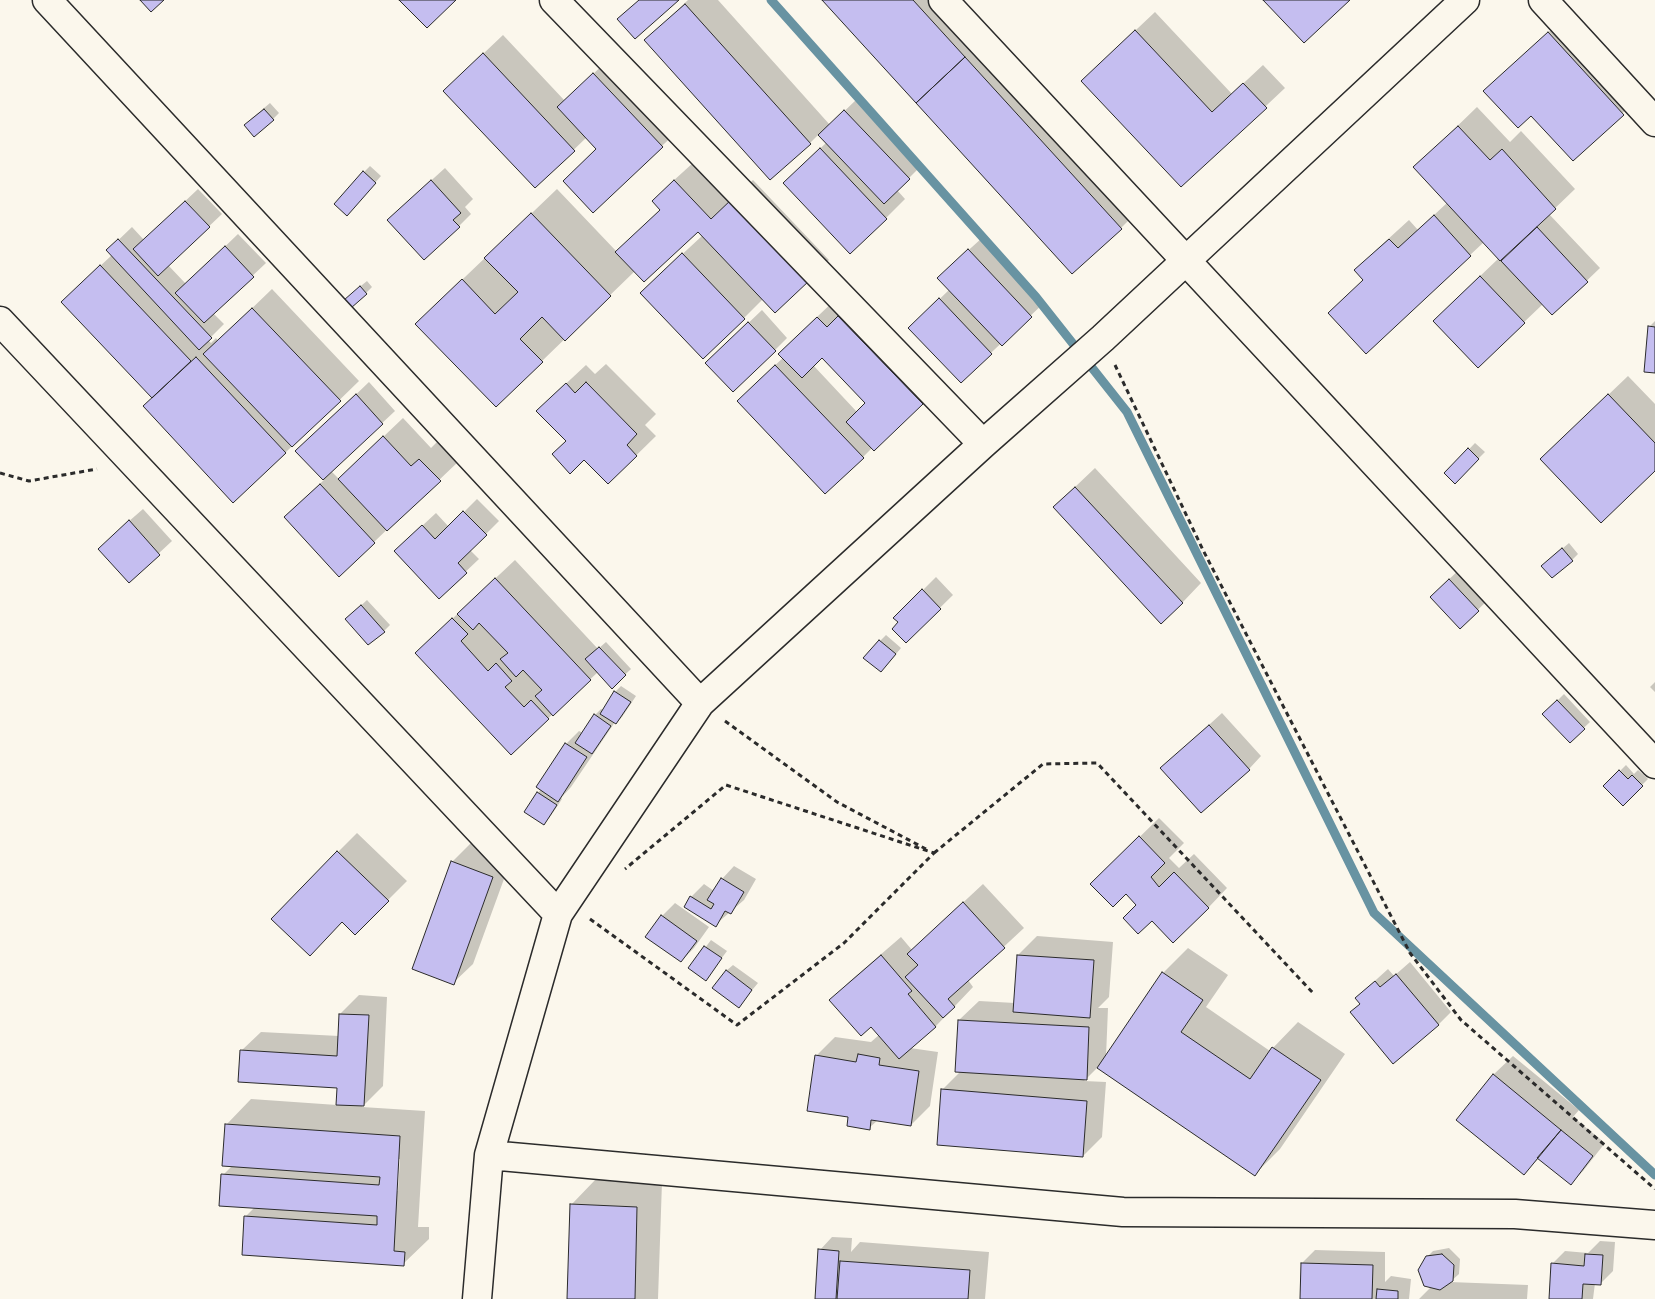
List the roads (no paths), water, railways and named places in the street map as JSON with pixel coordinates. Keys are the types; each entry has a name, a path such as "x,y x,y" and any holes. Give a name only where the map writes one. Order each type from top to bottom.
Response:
{"street":[{"path":"47,0 700,703"},
{"path":"554,0 983,444"},
{"path":"943,0 1655,764"},
{"path":"478,1299 489,1155 558,914 700,703 1186,261 1465,0"},
{"path":"1543,0 1655,122"},
{"path":"0,321 558,914"},
{"path":"489,1155 1123,1212 1515,1214 1655,1225"}],"waterway":[{"path":"771,0 1036,297 1127,412 1374,913 1655,1175"}]}
